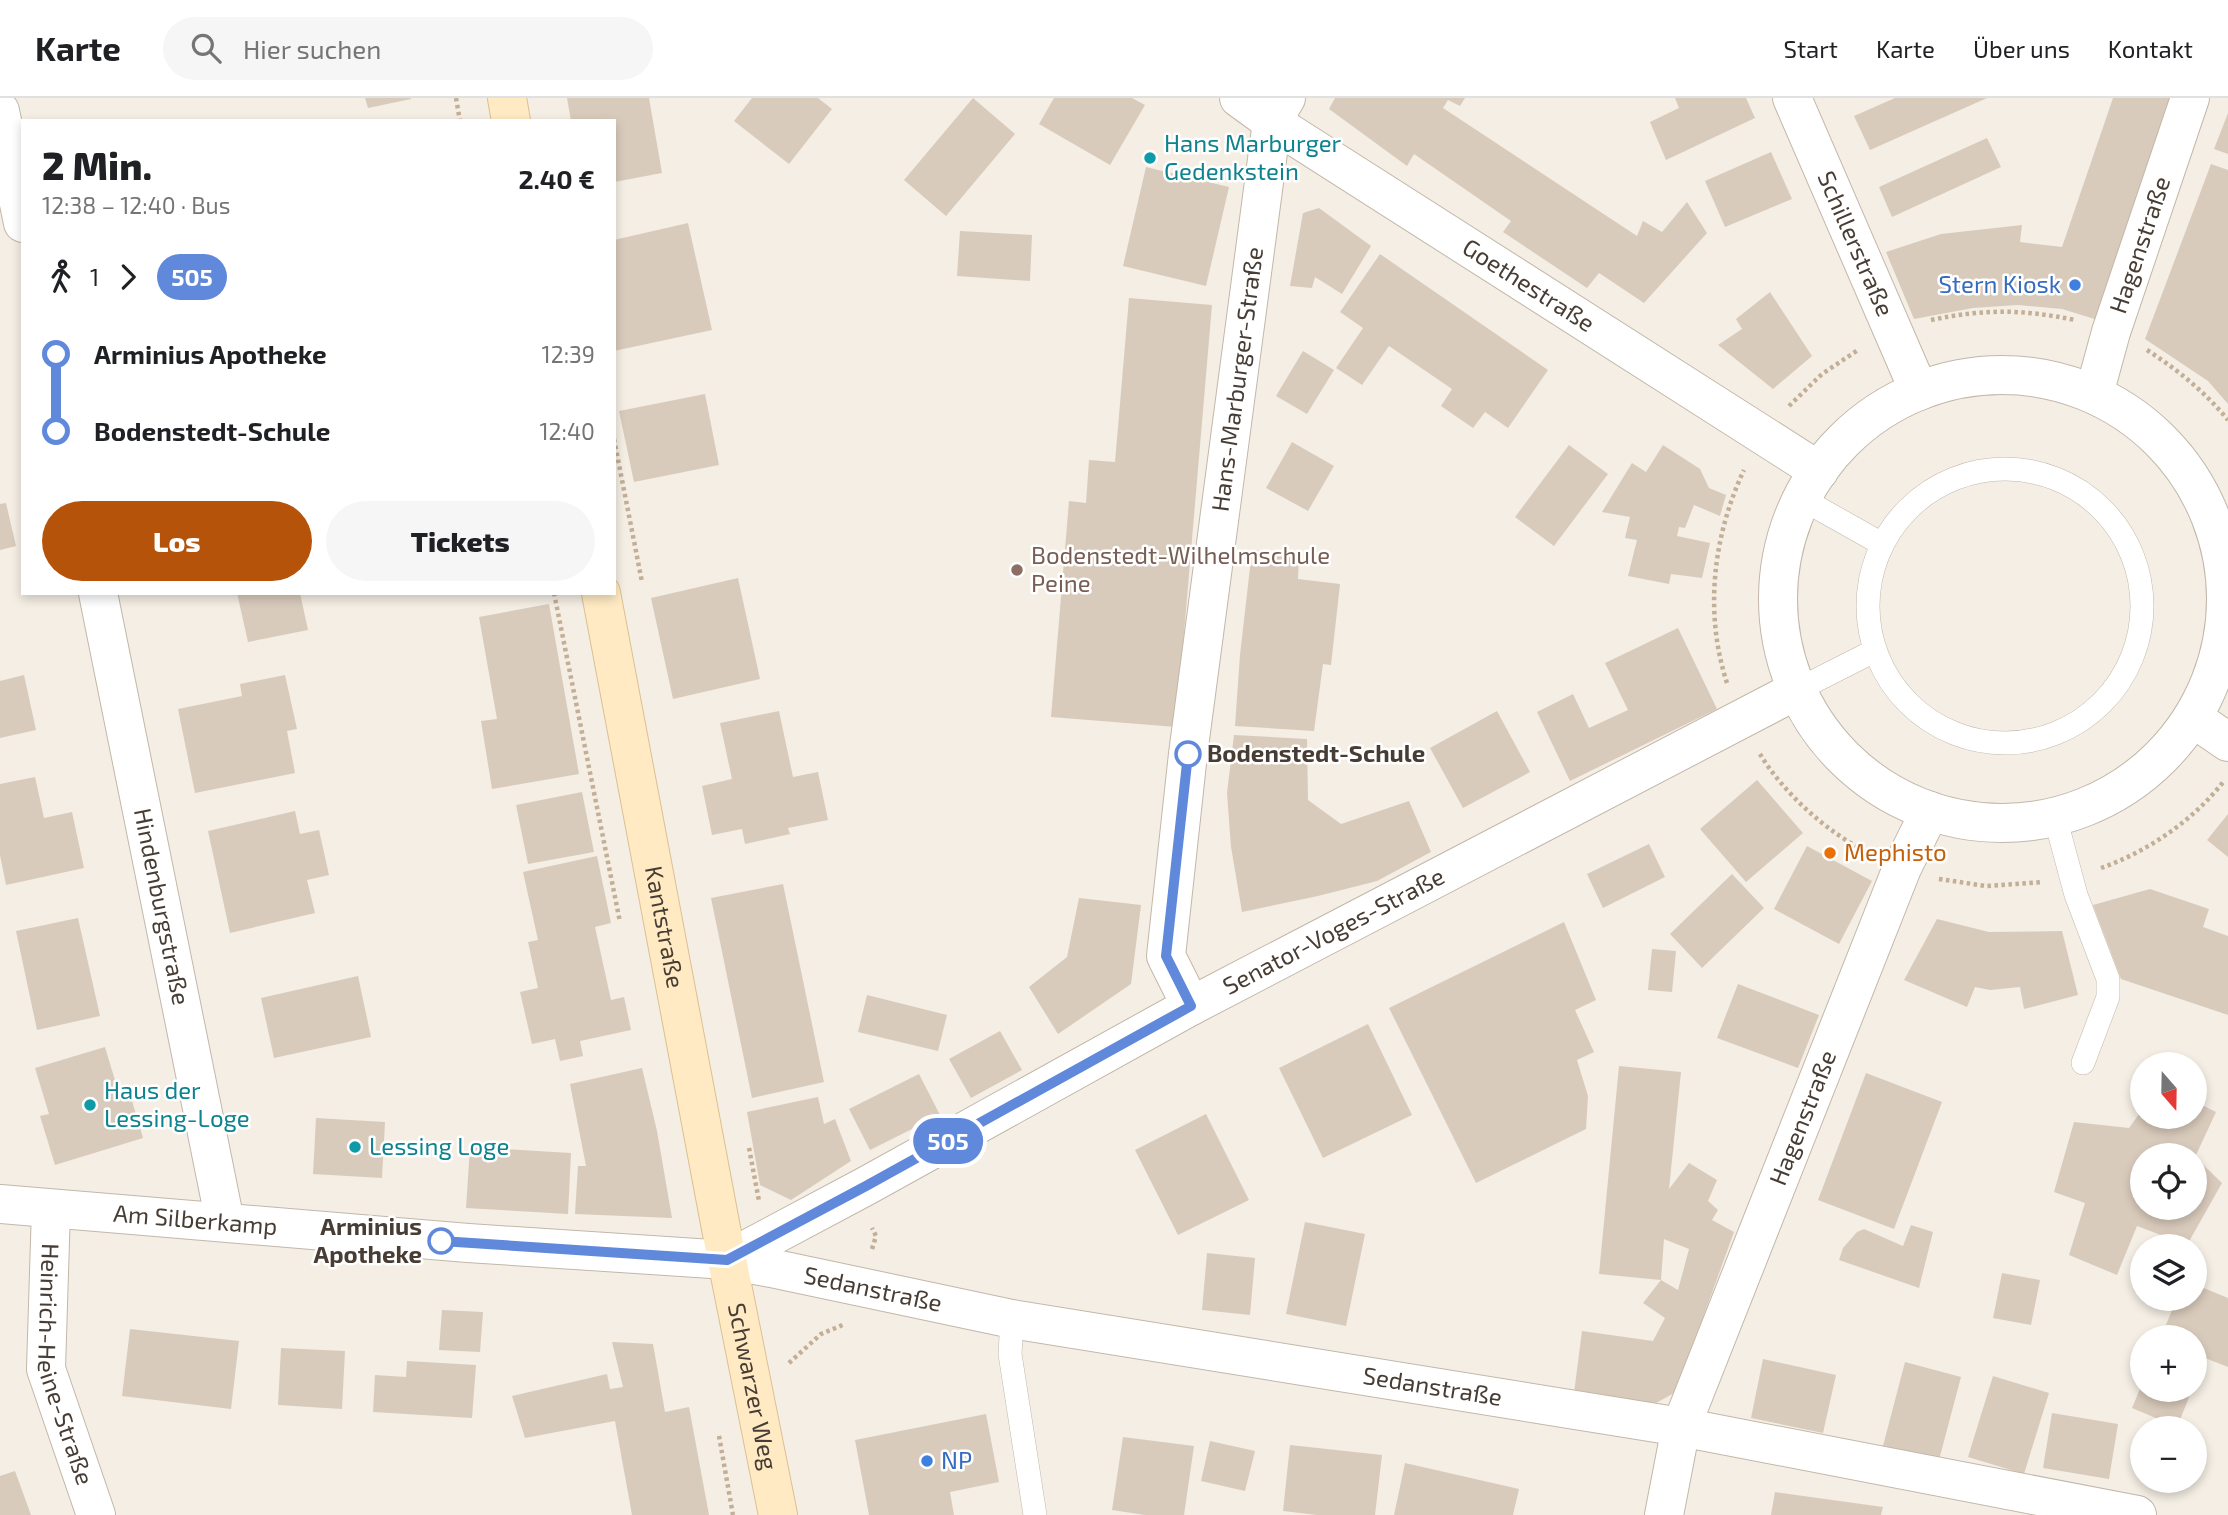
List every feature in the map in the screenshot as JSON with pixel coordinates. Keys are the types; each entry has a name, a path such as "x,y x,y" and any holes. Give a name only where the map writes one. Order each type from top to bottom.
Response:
{"street":[{"path":"507,98 511,119"},
{"name":"Goethestraße","path":"1239,98 1279,110 1810,485"},
{"name":"Schillerstraße","path":"1793,98 1919,391"},
{"name":"Hagenstraße","path":"2094,394 2111,332 2190,98"},
{"name":"Hans-Marburger-Straße","path":"1191,1006 1166,956 1188,754 1279,110"},
{"path":"0,111 21,213"},
{"path":"2007,375 2052,380 2094,394 2130,415 2161,441 2187,472 2218,502 2227,592 2220,682 2156,762 2109,796 2055,817 2003,823 1971,821 1930,811 1888,792 1851,765 1820,730 1797,690 1784,653 1779,574 1787,536 1810,485 1847,438 1880,411 1919,391 1962,379 2007,375"},
{"name":"Hindenburgstraße","path":"98,595 225,1222"},
{"name":"Kantstraße","path":"601,595 727,1260"},
{"name":"Senator-Voges-Straße","path":"727,1260 1191,1006 1797,690"},
{"path":"2193,718 2228,742"},
{"name":"Hagenstraße","path":"1664,1515 1681,1427 1902,868 1930,811"},
{"name":"Am Silberkamp","path":"0,1204 468,1243 727,1260"},
{"name":"Heinrich-Heine-Straße","path":"51,1209 46,1369 96,1515"},
{"name":"Sedanstraße","path":"727,1260 1012,1319 1681,1427 2137,1515"},
{"name":"Schwarzer Weg","path":"727,1260 778,1515"}],"lane":[{"path":"2022,469 2062,481 2098,503 2124,536 2140,575 2143,616 2133,657 2113,694 2081,722 2043,739 2001,744 1960,737 1923,717 1894,688 1874,651 1867,615 1870,579 1882,544 1906,510 1940,485 1979,471 2022,469"},
{"path":"1810,485 1882,544"},
{"path":"1797,690 1874,651"},
{"path":"2055,817 2076,895 2108,979 2108,997 2083,1063"},
{"path":"1012,1319 1010,1354 1035,1515"}],"path":[{"path":"456,98 460,119"}],"building":[{"path":"365,98 411,98 411,99 368,108"},
{"path":"567,98 649,98 662,173 616,182 616,119 571,119"},
{"path":"752,98 818,98 832,109 789,164 734,121"},
{"path":"973,98 1015,134 946,216 904,180"},
{"path":"1054,98 1132,98 1145,105 1110,165 1039,124"},
{"path":"1335,98 1465,98 1460,106 1448,100 1443,108 1637,236 1643,221 1662,232 1687,202 1707,233 1644,303 1599,273 1587,288 1503,232 1511,221 1414,154 1407,166 1329,109"},
{"path":"1675,98 1746,98 1755,118 1666,160 1650,122 1679,108"},
{"path":"1895,98 1987,98 1870,150 1854,116"},
{"path":"2113,98 2172,98 2098,320 2062,309 2018,305 1973,308 1914,319 1886,252 1941,234 2022,225 2020,242 2062,247"},
{"path":"2228,113 2228,154 2214,149"},
{"path":"1987,138 2001,167 1892,217 1879,187"},
{"path":"1771,152 1792,199 1725,227 1705,181"},
{"path":"2211,164 2228,170 2228,404 2208,381 2145,339"},
{"path":"1146,167 1229,187 1206,286 1123,266"},
{"path":"1319,208 1371,246 1342,294 1315,277 1312,288 1290,286 1303,213"},
{"path":"688,223 712,330 616,351 616,240"},
{"path":"960,231 1032,235 1030,281 957,276"},
{"path":"1380,254 1548,370 1508,428 1485,412 1473,428 1441,406 1452,389 1389,346 1362,385 1336,368 1363,328 1340,312"},
{"path":"1770,292 1812,356 1773,389 1718,345 1742,329 1736,319"},
{"path":"1129,298 1212,305 1176,727 1051,717 1069,501 1086,503 1089,460 1115,462"},
{"path":"1303,351 1334,370 1307,414 1276,396"},
{"path":"705,394 719,465 634,482 619,411"},
{"path":"1292,442 1334,466 1308,511 1266,488"},
{"path":"1569,445 1608,474 1554,546 1515,517"},
{"path":"1663,445 1700,469 1709,488 1726,495 1720,516 1694,505 1685,528 1679,527 1677,536 1710,543 1702,578 1671,574 1669,584 1628,576 1637,540 1625,538 1630,517 1602,512 1632,463 1646,472"},
{"path":"6,503 16,546 0,550 0,504"},
{"path":"1252,550 1299,555 1298,579 1340,584 1331,665 1323,664 1314,731 1235,726"},
{"path":"738,578 760,679 673,699 651,598"},
{"path":"237,595 300,595 308,630 248,642"},
{"path":"549,604 579,774 492,789 481,721 497,719 479,617"},
{"path":"1678,628 1717,709 1570,781 1537,712 1573,694 1589,728 1628,710 1605,663"},
{"path":"24,675 36,730 0,738 0,681"},
{"path":"285,675 297,729 287,731 295,773 195,793 178,709 242,696 240,684"},
{"path":"779,711 793,777 818,772 828,820 788,828 790,834 745,844 742,829 712,835 702,786 732,779 720,723"},
{"path":"1497,711 1530,772 1463,808 1430,748"},
{"path":"1234,735 1307,739 1308,800 1341,824 1409,801 1431,852 1377,881 1242,912 1231,847 1227,793"},
{"path":"35,777 44,818 72,812 84,868 6,885 0,855 0,784"},
{"path":"1757,780 1803,833 1746,882 1700,829"},
{"path":"582,792 594,852 528,864 516,805"},
{"path":"295,811 300,834 319,830 329,875 307,880 315,913 230,933 208,831"},
{"path":"2228,814 2228,857 2207,840"},
{"path":"1649,844 1665,877 1603,908 1587,874"},
{"path":"1807,846 1872,881 1839,944 1774,909"},
{"path":"597,856 611,923 595,927 611,1000 624,997 631,1030 580,1041 583,1056 560,1061 555,1039 532,1044 520,992 538,988 528,942 538,940 523,872"},
{"path":"1732,874 1764,908 1702,968 1670,934"},
{"path":"783,884 824,1082 752,1098 711,898"},
{"path":"2150,889 2209,909 2203,927 2228,936 2228,1015 2121,979 2093,905"},
{"path":"1079,898 1141,905 1131,984 1058,1034 1029,987 1067,957"},
{"path":"78,918 100,1016 37,1030 16,931"},
{"path":"1937,919 1989,932 2062,931 2078,995 2024,1009 2020,987 1990,990 1975,987 1967,1007 1904,980"},
{"path":"1564,922 1596,1000 1575,1010 1594,1052 1577,1060 1588,1096 1586,1129 1476,1183 1389,1008"},
{"path":"1652,949 1676,951 1672,992 1648,990"},
{"path":"358,976 371,1037 274,1058 261,998"},
{"path":"1738,984 1819,1015 1798,1068 1717,1038"},
{"path":"867,995 947,1015 938,1051 858,1032"},
{"path":"1368,1024 1412,1115 1323,1158 1279,1068"},
{"path":"1000,1031 1022,1070 971,1098 949,1059"},
{"name":"Haus der Lessing-Loge","path":"105,1047 120,1097 130,1094 143,1138 55,1165 40,1116 49,1114 35,1068"},
{"path":"1619,1066 1681,1072 1669,1189 1689,1163 1717,1180 1708,1201 1718,1210 1712,1220 1734,1232 1676,1392 1656,1403 1574,1393 1582,1331 1653,1341 1665,1318 1643,1303 1661,1280 1599,1274","holes":["1664,1239 1689,1249 1678,1290 1661,1280"]},
{"path":"642,1068 657,1131 672,1218 575,1214 578,1166 586,1166 570,1084"},
{"path":"1866,1073 1942,1102 1894,1229 1818,1200"},
{"path":"919,1074 940,1115 870,1150 849,1109"},
{"path":"818,1097 824,1124 835,1119 851,1161 791,1200 760,1185 747,1112"},
{"path":"2207,1108 2216,1112 2202,1143 2130,1143 2130,1220 2201,1220 2193,1234 2158,1234 2137,1226 2134,1234 2130,1234 2130,1243 2117,1275 2069,1255 2085,1203 2054,1192 2074,1122 2129,1128 2207,1129"},
{"path":"1206,1114 1249,1200 1178,1235 1135,1150"},
{"path":"316,1118 385,1122 382,1178 313,1174"},
{"path":"470,1147 571,1153 568,1214 466,1208"},
{"path":"2207,1169 2222,1183 2207,1210"},
{"path":"1305,1222 1365,1234 1346,1326 1286,1314"},
{"path":"1911,1225 1933,1232 1919,1288 1839,1260 1843,1248 1857,1232 1864,1229 1903,1246"},
{"path":"1207,1253 1255,1258 1250,1315 1202,1310"},
{"path":"2002,1273 2040,1280 2031,1325 1993,1318"},
{"path":"2207,1289 2228,1298 2228,1367 2207,1359 2207,1325 2166,1325 2172,1311 2207,1311"},
{"path":"442,1310 483,1312 480,1352 439,1350"},
{"path":"130,1329 239,1341 231,1409 122,1396"},
{"path":"612,1342 653,1344 665,1412 689,1407 709,1515 632,1515 615,1421 525,1438 512,1396 607,1374 610,1389 623,1387"},
{"path":"281,1348 345,1351 342,1409 278,1405"},
{"path":"1763,1359 1836,1375 1823,1433 1751,1418"},
{"path":"407,1361 476,1365 472,1418 373,1412 375,1375 406,1377"},
{"path":"1905,1362 1961,1377 1939,1460 1883,1446"},
{"path":"1993,1376 2049,1393 2024,1474 1968,1457"},
{"path":"2134,1402 2187,1402 2181,1416 2151,1416 2132,1408"},
{"path":"2052,1413 2118,1424 2109,1479 2043,1468"},
{"name":"NP","path":"986,1414 999,1482 950,1492 954,1515 869,1515 855,1440"},
{"path":"1123,1437 1194,1446 1184,1515 1145,1515 1112,1510"},
{"path":"1210,1441 1255,1451 1245,1491 1201,1481"},
{"path":"1290,1445 1382,1455 1375,1515 1317,1515 1283,1511"},
{"path":"1405,1463 1519,1489 1513,1515 1394,1515"},
{"path":"15,1471 31,1515 0,1515 0,1476"},
{"path":"1775,1492 1883,1507 1881,1515 1771,1515"}],"bus line":[{"name":"505","path":"441,1241 727,1260 1191,1006 1166,956 1188,754"}],"place":[{"name":"Hans Marburger Gedenkstein","path":"1150,158"},
{"name":"Stern Kiosk","path":"2075,285"},
{"name":"Bodenstedt-Wilhelmschule Peine","path":"1017,570"},
{"name":"Bodenstedt-Schule","path":"1188,754"},
{"name":"Mephisto","path":"1830,853"},
{"name":"Haus der Lessing-Loge","path":"90,1105"},
{"name":"Lessing Loge","path":"355,1147"},
{"name":"Arminius Apotheke","path":"441,1241"},
{"name":"NP","path":"927,1461"}]}
